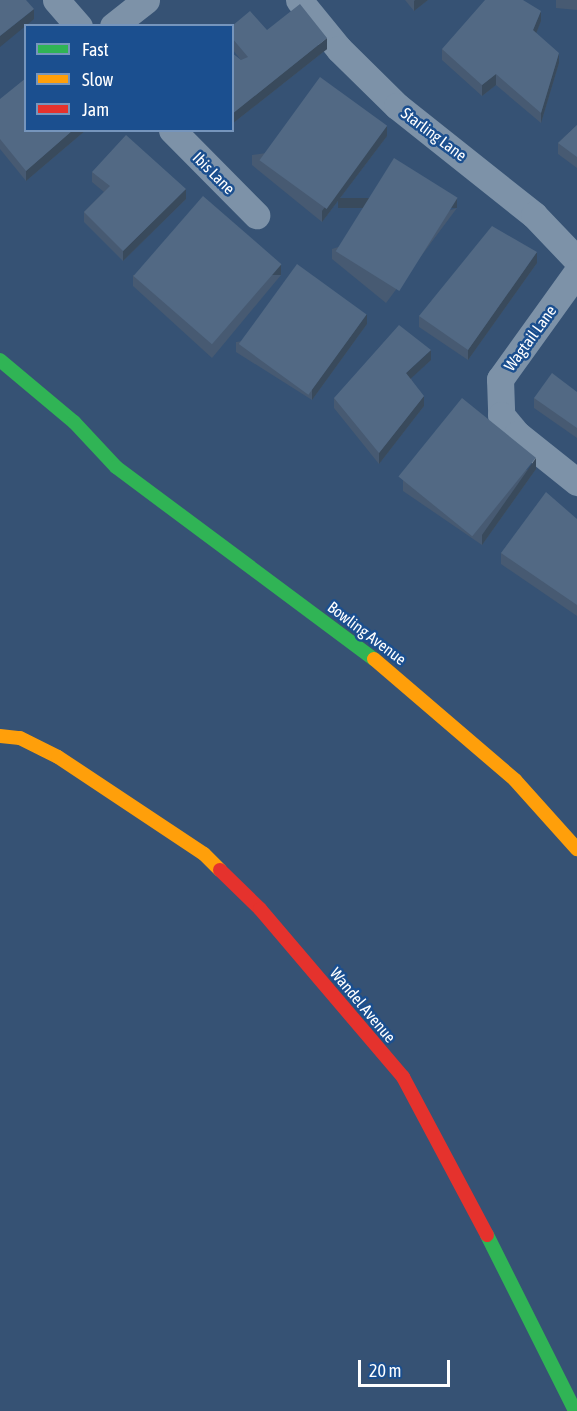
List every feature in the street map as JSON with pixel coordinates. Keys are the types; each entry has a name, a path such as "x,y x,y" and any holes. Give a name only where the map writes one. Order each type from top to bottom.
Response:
{"street":[{"path":"56,0 78,24"},
{"path":"116,24 146,0"},
{"name":"Starling Lane","path":"299,0 339,49 397,106 534,215 577,260"},
{"name":"Ibis Lane","path":"174,132 256,215"},
{"name":"Wagtail Lane","path":"577,272 500,379 501,415 517,434 577,482"},
{"name":"Bowling Avenue","path":"0,360 74,422 116,467 399,677 515,780 577,849"},
{"name":"Bowling Avenue","path":"80,453 116,467"},
{"name":"Wandel Avenue","path":"0,736 20,738 58,757 111,790 204,854 260,909 403,1077 456,1172 575,1411"}],"building":[{"path":"0,0 26,0 34,9 0,36"},
{"path":"485,0 523,0 541,11 533,30 559,53 541,113 496,74 482,85 442,49"},
{"path":"300,4 327,38 234,112 234,55 241,60 248,57 234,40 234,24 250,11 267,30"},
{"path":"320,77 387,126 327,209 259,160"},
{"path":"24,80 24,132 71,132 26,171 0,139 0,99"},
{"path":"577,125 577,157 558,143"},
{"path":"126,135 186,189 123,251 84,212 110,186 92,172"},
{"path":"394,158 458,198 399,291 336,251"},
{"path":"203,196 281,264 212,344 133,276"},
{"path":"492,226 537,252 468,350 419,316"},
{"path":"297,264 367,315 308,395 239,344"},
{"path":"399,325 431,350 406,373 424,396 379,453 334,398"},
{"path":"552,373 577,392 577,428 534,398"},
{"path":"462,398 536,458 472,536 398,476"},
{"path":"546,492 577,519 577,605 501,553"}],"traffic: fast":[{"path":"0,360 74,422 116,467 374,659"},
{"path":"487,1235 575,1411"}],"traffic: slow":[{"path":"374,659 515,780 577,849"},
{"path":"0,736 20,738 58,757 204,854 220,870"}],"traffic: jam":[{"path":"220,870 260,909 403,1077 487,1235"}]}
